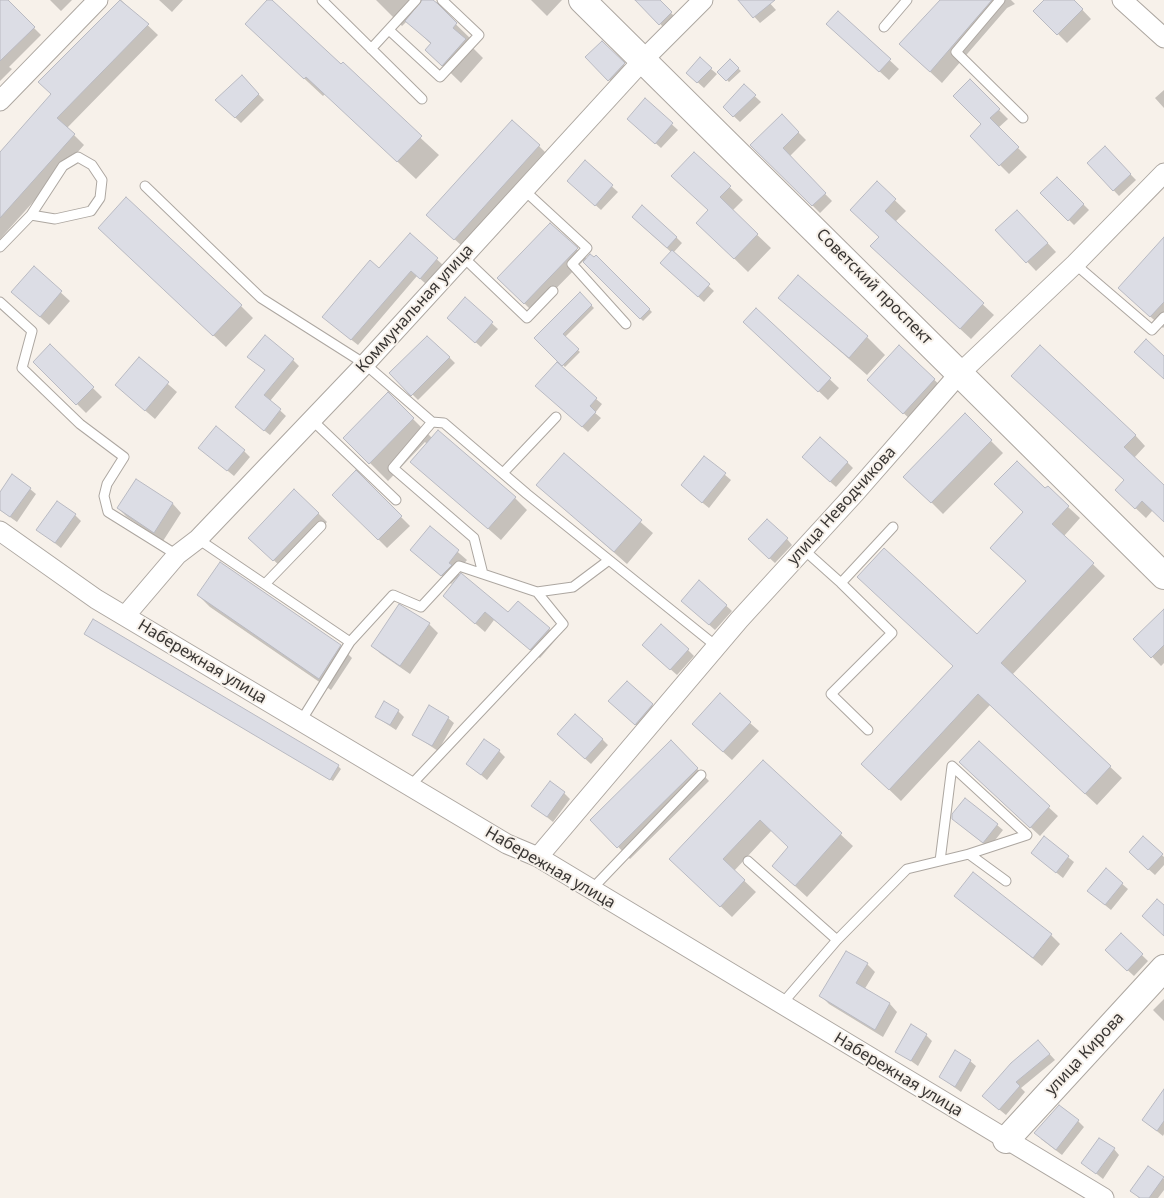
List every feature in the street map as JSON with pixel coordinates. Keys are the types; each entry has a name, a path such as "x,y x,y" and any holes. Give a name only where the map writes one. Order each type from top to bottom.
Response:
{"street":[{"path":"0,101 98,0"},
{"name":"Советский проспект","path":"582,0 644,59 1164,576"},
{"name":"Коммунальная улица","path":"126,616 177,555 198,539 312,420 644,59 703,0"},
{"path":"1122,0 1164,38"},
{"name":"улица Неводчикова","path":"538,857 716,646 960,373 1075,264 1164,173"},
{"name":"Набережная улица","path":"0,531 96,598 507,844 538,857 781,1006 1104,1198"},
{"name":"улица Кирова","path":"1006,1140 1164,968"}],"lane":[{"path":"322,0 422,99"},
{"path":"371,49 416,0"},
{"path":"389,30 440,77 479,35 442,0"},
{"path":"884,27 907,0"},
{"path":"1000,0 956,52 1023,118"},
{"path":"0,247 31,216 63,166 78,157 92,165 102,180 100,198 91,211 55,219 31,216"},
{"path":"145,186 261,298 365,364 432,422 444,423 608,560 716,646"},
{"path":"524,190 587,248 572,264 626,324"},
{"path":"463,257 527,318 553,291"},
{"path":"1075,264 1152,330 1164,317"},
{"path":"0,302 32,331 22,368 80,424 124,458 107,484 104,496 108,512 177,555"},
{"path":"503,473 556,417"},
{"path":"312,420 396,500"},
{"path":"432,422 393,468 474,538 483,574"},
{"path":"265,584 321,526"},
{"path":"841,583 893,528"},
{"path":"198,539 350,642"},
{"path":"804,549 892,633 831,694 868,730"},
{"path":"301,721 350,642 393,595 421,607 459,566 537,592 573,587 608,560"},
{"path":"411,785 563,624 537,592"},
{"path":"781,1006 837,940 907,869 969,854 1027,835 952,766 940,861"},
{"path":"591,890 701,775"},
{"path":"969,854 1006,881"},
{"path":"748,861 837,940"}],"building":[{"path":"0,0 8,0 35,27 0,61"},
{"path":"120,0 149,24 57,118 75,134 0,218 0,152 51,94 38,82"},
{"path":"267,0 272,0 341,64 343,62 422,136 397,162 306,77 304,79 245,24"},
{"path":"422,0 433,0 437,3 457,23 453,28 466,39 442,66 425,50 431,43 405,21"},
{"path":"635,0 660,0 672,12 659,25"},
{"path":"738,0 775,0 753,18"},
{"path":"940,0 992,0 930,72 899,44"},
{"path":"1044,0 1074,0 1083,9 1057,35 1033,11"},
{"path":"838,11 891,59 879,72 826,24"},
{"path":"602,41 625,63 608,81 585,57"},
{"path":"700,57 712,68 697,83 686,73"},
{"path":"730,59 739,68 726,81 717,72"},
{"path":"242,75 259,94 235,118 215,100"},
{"path":"970,79 1000,109 990,118 1019,147 999,166 970,136 981,124 953,96"},
{"path":"744,84 756,95 733,117 723,107"},
{"path":"645,98 673,123 655,144 627,119"},
{"path":"782,114 799,132 783,148 826,193 812,206 750,145"},
{"path":"512,120 540,145 454,240 426,215"},
{"path":"1105,146 1131,174 1113,191 1087,163"},
{"path":"694,152 731,186 720,197 758,234 734,259 696,223 708,210 671,176"},
{"path":"585,160 613,185 595,206 567,181"},
{"path":"1057,177 1084,204 1068,221 1040,193"},
{"path":"877,181 896,199 885,211 984,303 960,329 870,246 879,237 850,210"},
{"path":"126,197 242,305 213,336 98,228"},
{"path":"642,205 677,237 667,248 632,217"},
{"path":"1017,210 1048,243 1026,263 995,230"},
{"path":"550,223 578,248 524,304 497,278"},
{"path":"410,233 438,258 420,279 411,271 351,340 322,317 370,260 379,268"},
{"path":"1164,237 1164,302 1150,317 1118,288"},
{"path":"672,250 710,284 698,297 660,263"},
{"path":"590,254 594,257 596,255 650,309 640,319 583,262"},
{"path":"34,266 62,291 40,317 11,292"},
{"path":"798,275 868,336 849,358 778,298"},
{"path":"580,292 592,305 563,334 579,349 562,366 534,338"},
{"path":"465,297 493,322 475,343 447,318"},
{"path":"756,308 831,378 818,392 743,322"},
{"path":"265,335 294,359 264,395 281,409 264,431 235,407 265,370 247,357"},
{"path":"427,336 450,357 411,396 389,373"},
{"path":"1146,339 1164,356 1164,379 1134,352"},
{"path":"50,344 94,387 76,405 33,362"},
{"path":"899,345 935,379 903,414 867,380"},
{"path":"1040,345 1136,435 1124,447 1164,485 1164,522 1142,501 1135,509 1115,490 1124,480 1011,376"},
{"path":"139,357 169,382 145,411 115,385"},
{"path":"557,362 597,398 590,406 596,412 582,427 535,386"},
{"path":"388,392 414,418 369,464 343,438"},
{"path":"965,413 992,440 931,503 903,477"},
{"path":"216,426 245,450 227,471 198,448"},
{"path":"438,430 516,497 488,529 410,462"},
{"path":"820,437 848,462 830,482 802,457"},
{"path":"564,453 642,520 614,552 536,485"},
{"path":"704,456 726,473 702,503 681,485"},
{"path":"1017,461 1045,488 1048,486 1069,506 1052,524 1094,563 1001,663 1111,766 1085,794 978,694 889,790 861,764 953,666 857,577 884,548 977,634 1026,581 990,548 1023,512 994,484"},
{"path":"356,470 402,516 378,540 332,495"},
{"path":"12,474 31,488 10,517 0,510 0,492"},
{"path":"136,479 173,503 154,533 117,508"},
{"path":"294,489 319,513 273,561 248,538"},
{"path":"57,501 76,514 55,543 36,530"},
{"path":"767,519 788,538 769,559 748,539"},
{"path":"430,526 459,550 449,563 452,565 441,576 410,550"},
{"path":"220,562 341,645 319,679 197,595"},
{"path":"461,573 508,612 518,601 550,628 530,650 485,612 475,624 443,596"},
{"path":"699,580 727,605 709,625 681,601"},
{"path":"399,604 430,623 400,666 371,646"},
{"path":"1164,609 1164,645 1151,658 1133,639"},
{"path":"93,619 339,765 330,780 84,634"},
{"path":"661,624 689,649 670,670 642,645"},
{"path":"627,681 653,704 635,725 608,701"},
{"path":"720,693 751,722 723,752 692,724"},
{"path":"384,701 399,710 390,725 375,717"},
{"path":"429,705 449,717 432,746 412,735"},
{"path":"575,714 603,739 585,759 557,734"},
{"path":"484,739 500,750 481,775 466,764"},
{"path":"671,740 698,768 617,848 590,820"},
{"path":"979,741 1050,806 1030,828 959,762"},
{"path":"763,760 842,833 795,886 772,866 788,847 760,820 723,859 745,880 720,907 669,859"},
{"path":"550,781 565,792 547,817 531,806"},
{"path":"965,798 998,824 983,843 952,819 952,814"},
{"path":"1044,836 1069,856 1056,873 1031,853"},
{"path":"1143,836 1163,854 1148,870 1129,852"},
{"path":"1106,868 1123,883 1105,905 1087,891"},
{"path":"973,872 1052,934 1033,958 954,896"},
{"path":"1157,899 1164,905 1164,936 1142,916"},
{"path":"1121,933 1143,954 1127,971 1105,950"},
{"path":"846,951 868,963 856,983 890,1003 875,1030 819,996"},
{"path":"911,1024 927,1034 911,1061 895,1052"},
{"path":"1038,1040 1050,1054 1016,1082 1020,1086 999,1110 982,1096 1011,1063"},
{"path":"955,1050 971,1060 955,1087 939,1077"},
{"path":"1164,1089 1164,1121 1157,1131 1142,1120"},
{"path":"1059,1105 1079,1120 1056,1150 1034,1133"},
{"path":"1099,1138 1115,1148 1096,1174 1081,1163"},
{"path":"1148,1166 1164,1177 1149,1198 1140,1198 1130,1191"}]}
